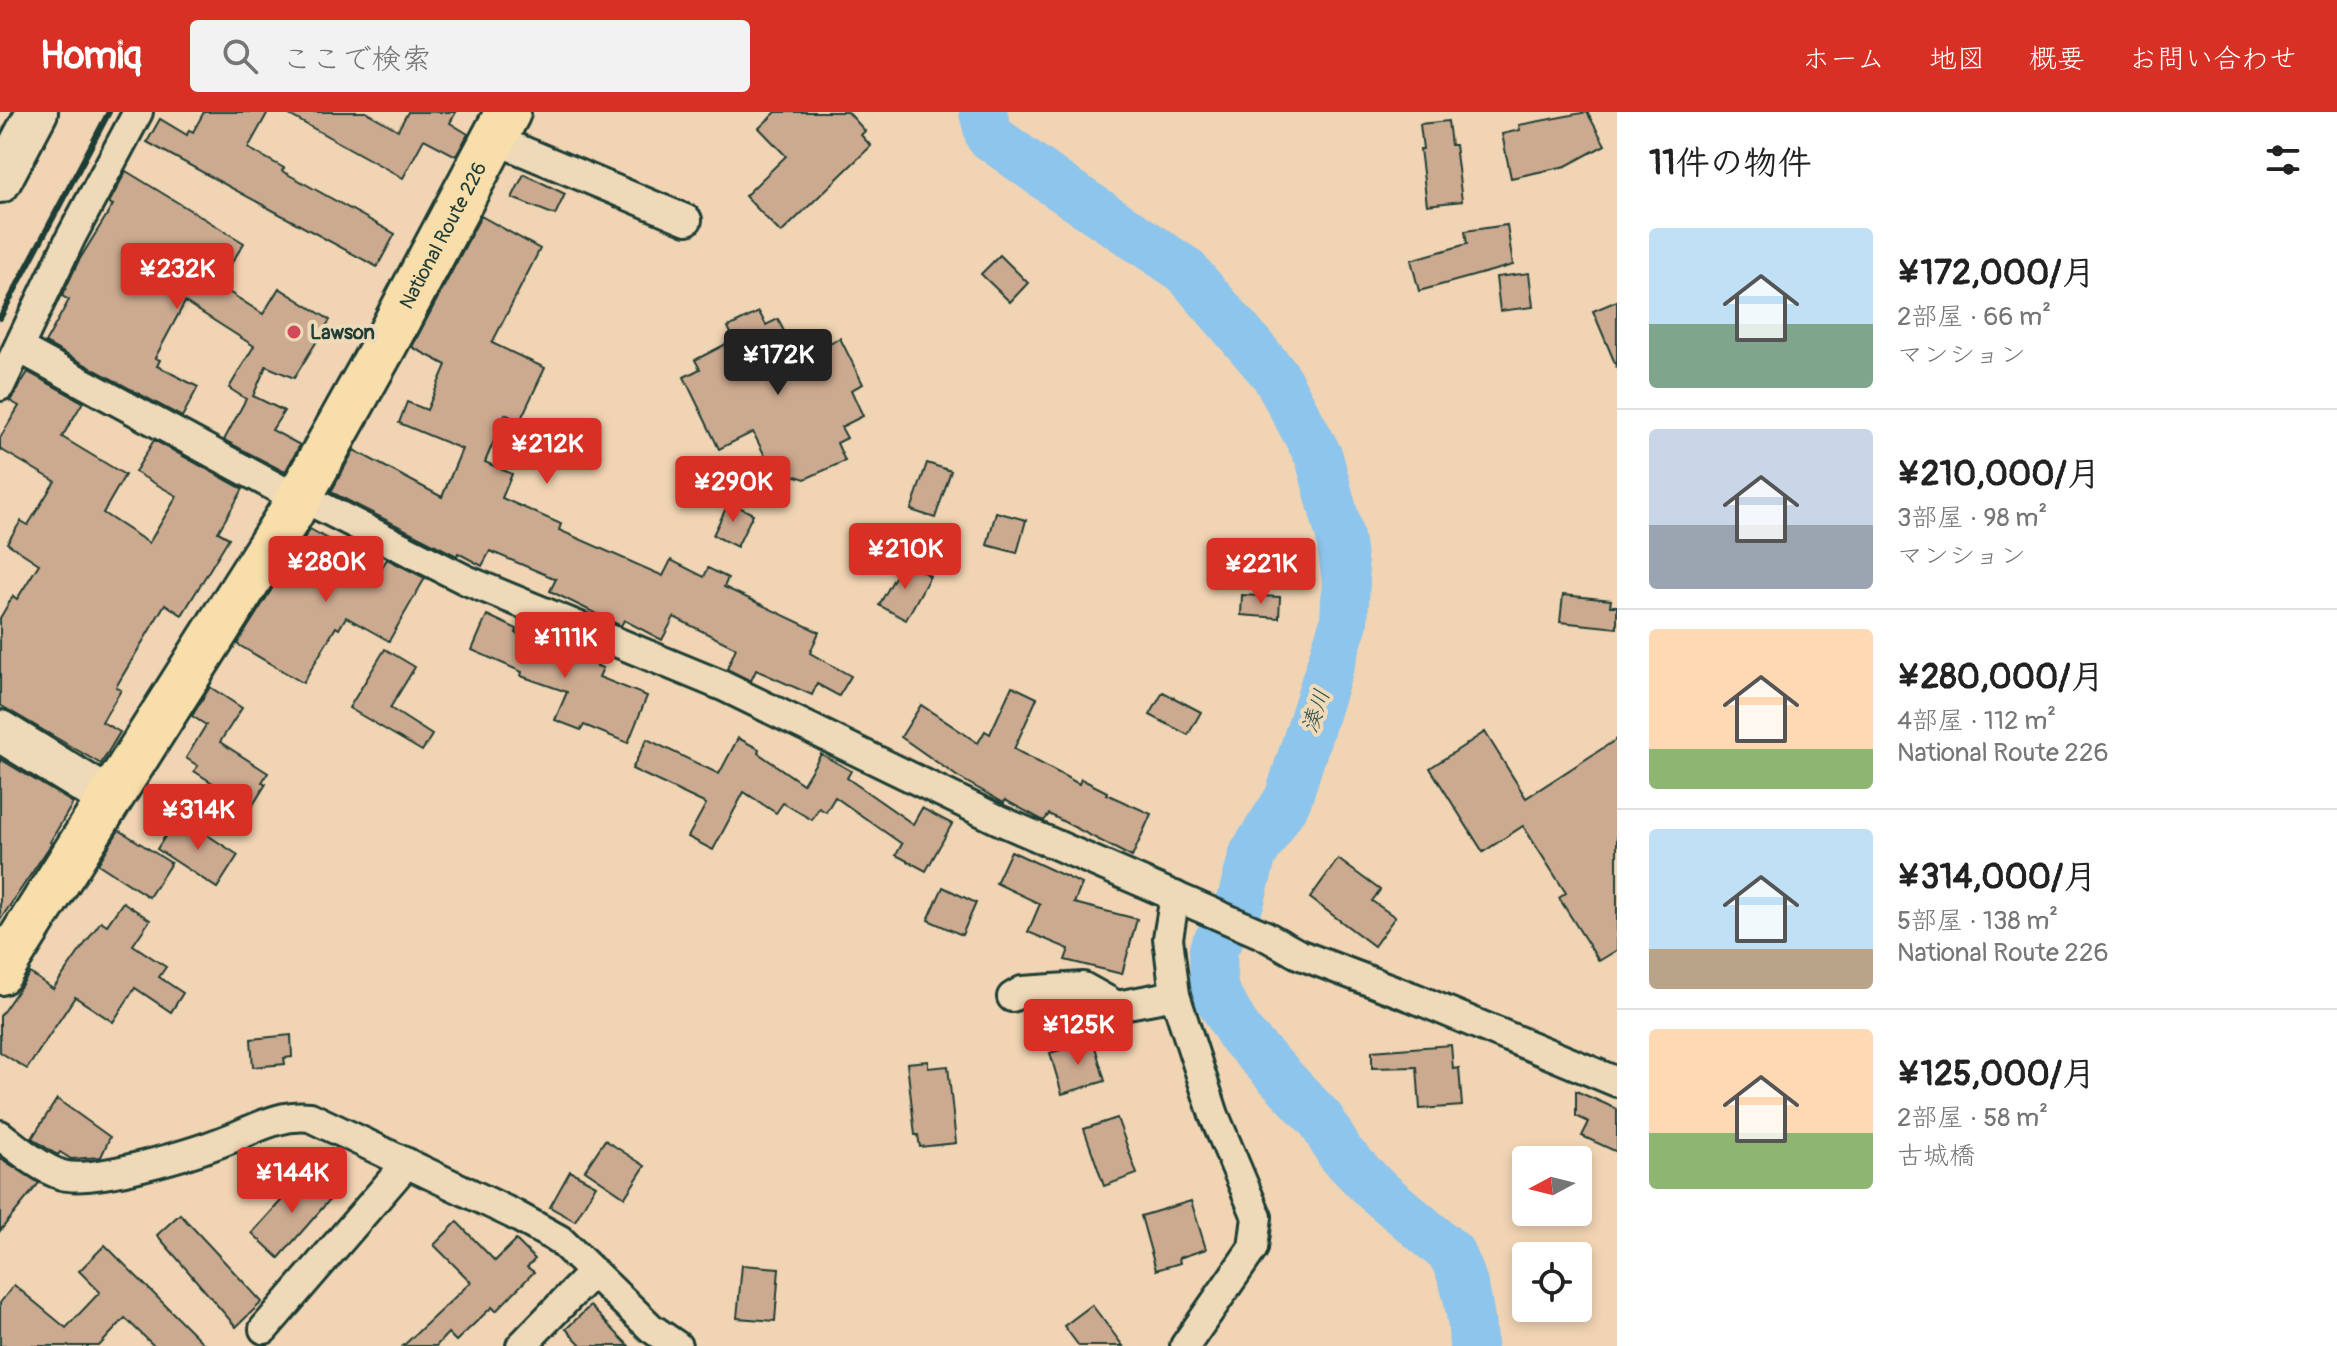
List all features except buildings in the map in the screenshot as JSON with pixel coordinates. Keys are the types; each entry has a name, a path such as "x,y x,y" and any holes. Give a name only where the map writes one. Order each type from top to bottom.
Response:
{"highway":[{"name":"National Route 226","path":"0,972 299,498 393,330 501,125"}],"main road":[{"path":"0,182 37,112"},
{"path":"0,731 110,799"}],"street":[{"path":"0,386 71,237 138,112"},
{"path":"501,125 687,220"},
{"path":"19,348 299,498 466,580 723,686 999,820 1264,935 1298,954 1412,997 1617,1082"},
{"path":"1184,901 1168,938 1175,995 1214,1115 1257,1217 1253,1248 1185,1346"},
{"path":"1012,997 1022,991 1083,987 1117,1006 1175,995"},
{"path":"0,1135 23,1153 63,1175 104,1173 164,1161 227,1140 275,1119 310,1117 513,1214 560,1240 651,1328 677,1346"},
{"path":"264,1329 407,1163"},
{"path":"521,1346 593,1272"}],"waterway":[{"name":"湊川","path":"983,112 989,136 1185,270 1275,375 1319,457 1340,537 1346,581 1344,622 1288,799 1253,854 1241,900 1213,949 1214,990 1240,1034 1321,1120 1340,1153 1374,1188 1451,1253 1467,1298 1473,1346"}],"railway":[{"path":"0,318 109,112"}],"place":[{"name":"Lawson","path":"294,332"}]}
